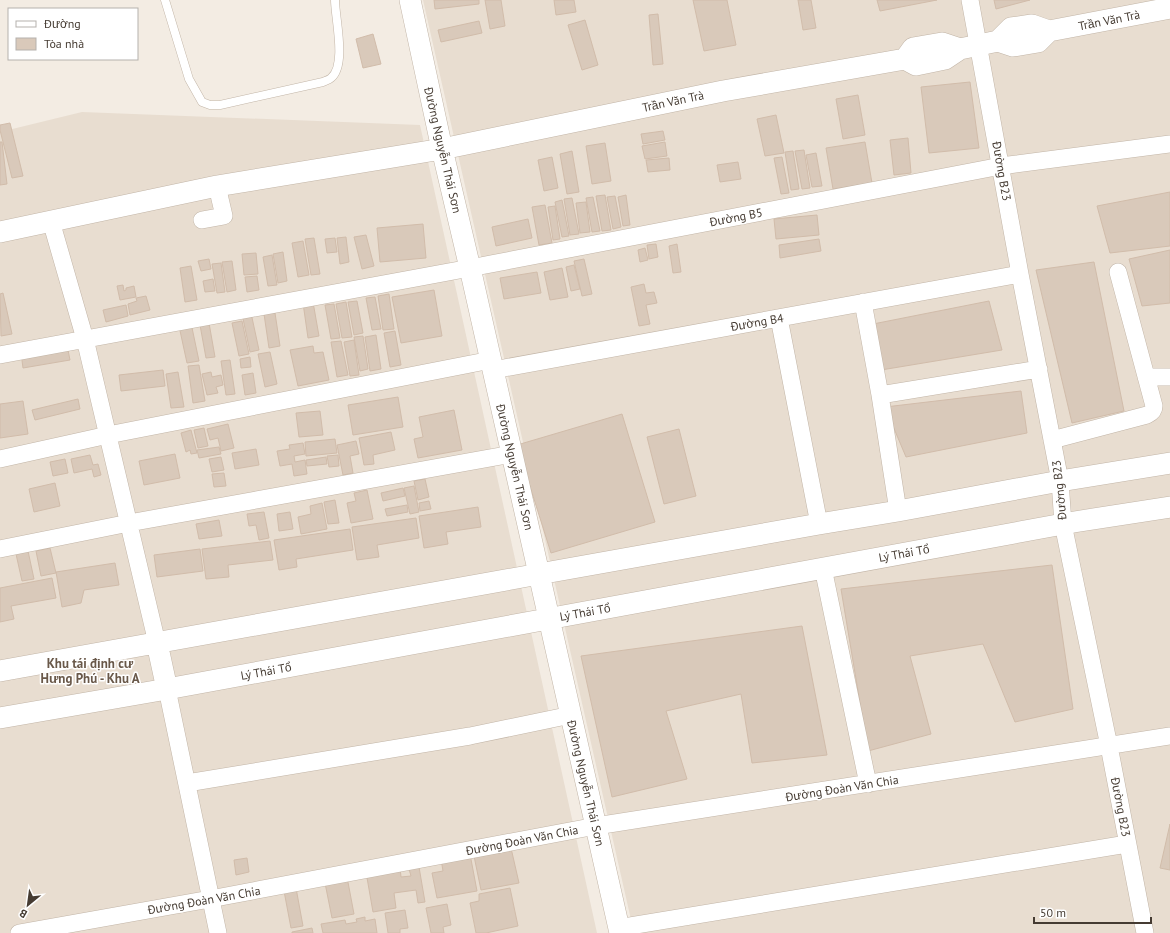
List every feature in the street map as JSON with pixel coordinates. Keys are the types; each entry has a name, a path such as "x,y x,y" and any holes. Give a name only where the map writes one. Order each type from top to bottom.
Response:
{"street":[{"name":"Đường Nguyễn Thái Sơn","path":"410,0 442,149 619,931"},
{"name":"Đường B23","path":"970,0 969,47 1001,166 1020,274 1060,481 1063,524 1109,746 1145,933"},
{"name":"Trần Văn Trà","path":"0,232 217,186 442,149 723,91 906,59 916,65 945,59 969,47 998,41 1013,46 1038,42 1049,31 1170,8"},
{"name":"Đường B5","path":"0,355 470,268 1001,166 1170,144"},
{"path":"202,220 224,216 217,186"},
{"path":"51,221 85,339 129,523 167,689 218,933"},
{"path":"1052,440 1147,415 1152,413 1154,410 1118,272"},
{"name":"Đường B4","path":"0,459 108,435 492,365 779,318 1020,274"},
{"path":"863,302 880,395 898,511"},
{"path":"779,318 819,524"},
{"path":"880,395 1039,369"},
{"path":"1146,378 1170,377"},
{"path":"0,550 129,523 512,454"},
{"path":"0,671 1060,481 1170,463"},
{"name":"Lý Thái Tổ","path":"0,718 167,689 1063,524 1170,507"},
{"path":"823,568 868,784"},
{"path":"186,783 470,736 571,715"},
{"name":"Đường Đoàn Văn Chia","path":"19,933 210,899 596,826 1170,736"},
{"path":"619,931 1128,844"}],"lane":[{"path":"164,0 189,79 202,102 210,105 220,105 323,82 332,78 338,67 340,52 334,0"}],"shaded area":[{"path":"423,0 1170,0 1170,933 634,933"},
{"path":"82,112 420,125 597,933 0,933 0,132"}],"building":[{"path":"434,0 479,0 479,4 435,9"},
{"path":"485,0 501,0 505,26 490,29"},
{"path":"554,0 574,0 576,12 556,15"},
{"path":"693,0 727,0 736,45 704,51"},
{"path":"798,0 811,0 816,28 803,30"},
{"path":"877,0 937,0 880,11"},
{"path":"994,0 1030,0 996,9"},
{"path":"658,14 663,64 653,65 649,15"},
{"path":"585,20 598,65 582,70 568,25"},
{"path":"479,21 482,33 441,42 438,30"},
{"path":"373,34 381,64 363,68 356,39"},
{"path":"970,82 979,148 929,153 921,87"},
{"path":"858,95 865,135 843,139 836,99"},
{"path":"776,115 784,153 765,156 757,119"},
{"path":"10,123 23,176 12,178 0,130 0,125"},
{"path":"663,131 665,140 643,144 641,134"},
{"path":"908,138 911,173 894,175 890,140"},
{"path":"0,142 2,142 7,184 0,185"},
{"path":"665,142 667,156 645,159 642,146"},
{"path":"865,142 872,183 833,189 826,148"},
{"path":"605,143 611,181 592,184 586,146"},
{"path":"804,150 810,188 802,189 795,151"},
{"path":"572,151 579,192 567,194 560,154"},
{"path":"793,151 799,189 791,190 785,152"},
{"path":"816,153 822,186 812,187 806,155"},
{"path":"552,157 558,188 544,191 538,160"},
{"path":"782,157 789,193 781,194 774,158"},
{"path":"669,158 670,170 648,172 646,160"},
{"path":"738,162 741,179 720,182 717,165"},
{"path":"1170,192 1170,246 1110,253 1097,206"},
{"path":"605,195 611,230 602,231 596,196"},
{"path":"626,195 630,225 623,226 618,197"},
{"path":"615,196 621,227 613,229 607,197"},
{"path":"593,197 600,231 592,232 586,198"},
{"path":"572,198 579,234 570,235 564,199"},
{"path":"562,200 569,236 562,237 555,202"},
{"path":"586,202 590,232 580,233 576,203"},
{"path":"545,205 552,243 539,245 532,207"},
{"path":"555,206 560,239 553,240 548,207"},
{"path":"817,215 819,235 776,239 774,219"},
{"path":"528,219 532,238 496,246 492,227"},
{"path":"423,224 426,258 380,262 377,228"},
{"path":"366,235 374,266 362,269 354,237"},
{"path":"346,237 349,262 340,264 337,238"},
{"path":"314,238 320,274 311,275 305,239"},
{"path":"335,238 337,252 327,253 325,239"},
{"path":"819,239 821,251 780,258 779,245"},
{"path":"303,241 309,275 298,277 292,243"},
{"path":"656,244 658,257 649,259 647,245"},
{"path":"677,244 681,272 673,273 669,246"},
{"path":"645,248 648,260 640,262 638,250"},
{"path":"1170,250 1170,303 1142,306 1129,259"},
{"path":"283,252 287,281 278,283 273,254"},
{"path":"256,253 258,274 244,275 242,254"},
{"path":"272,255 277,285 268,286 263,257"},
{"path":"209,259 211,269 201,271 198,261"},
{"path":"584,259 592,294 582,296 574,261"},
{"path":"232,261 236,290 227,292 222,262"},
{"path":"1094,262 1124,411 1072,423 1036,270"},
{"path":"221,263 225,292 217,293 212,264"},
{"path":"574,265 580,289 571,291 566,267"},
{"path":"191,266 197,300 185,302 180,268"},
{"path":"562,268 568,297 550,300 544,272"},
{"path":"537,272 541,293 504,299 500,278"},
{"path":"257,276 259,290 247,292 245,277"},
{"path":"213,279 215,291 205,292 203,281"},
{"path":"644,284 646,293 654,292 657,303 646,305 650,324 639,326 631,287"},
{"path":"123,285 124,291 126,288 134,286 136,297 120,300 117,286"},
{"path":"434,290 442,336 401,343 392,297"},
{"path":"3,293 12,334 1,336 0,294"},
{"path":"389,294 394,329 383,330 378,296"},
{"path":"146,296 150,310 130,315 128,304 137,301 136,298"},
{"path":"375,297 381,329 372,330 366,298"},
{"path":"357,301 363,333 354,335 348,302"},
{"path":"989,301 1002,350 881,370 868,325"},
{"path":"313,302 319,336 308,338 303,303"},
{"path":"346,302 352,337 342,338 336,304"},
{"path":"334,304 340,338 331,339 325,305"},
{"path":"126,305 128,316 106,322 103,310"},
{"path":"251,313 259,350 250,352 242,314"},
{"path":"275,313 280,346 269,348 264,314"},
{"path":"242,321 249,354 239,356 232,323"},
{"path":"191,323 199,361 187,363 179,326"},
{"path":"209,323 215,357 206,358 200,325"},
{"path":"395,331 401,365 390,367 384,333"},
{"path":"376,335 381,369 370,371 365,337"},
{"path":"363,336 368,369 360,371 354,337"},
{"path":"354,340 359,375 350,376 344,342"},
{"path":"341,341 348,375 337,377 331,342"},
{"path":"67,345 70,360 23,368 21,353"},
{"path":"313,346 314,353 323,352 329,380 298,386 290,350"},
{"path":"270,352 277,384 265,387 258,354"},
{"path":"250,357 251,367 241,368 240,359"},
{"path":"230,360 235,394 226,395 221,361"},
{"path":"199,365 205,401 193,403 188,366"},
{"path":"163,370 165,386 121,391 119,375"},
{"path":"178,372 184,407 171,408 166,374"},
{"path":"211,372 212,377 221,375 223,385 216,387 218,393 207,395 202,374"},
{"path":"253,373 256,393 245,395 242,375"},
{"path":"1021,391 1027,433 906,457 885,407"},
{"path":"398,397 403,427 353,435 348,405"},
{"path":"78,399 80,409 35,420 32,410"},
{"path":"23,401 28,434 0,438 0,404"},
{"path":"454,410 462,450 418,458 414,439 423,437 419,417"},
{"path":"320,411 323,435 299,437 296,413"},
{"path":"622,414 655,522 551,553 517,445"},
{"path":"228,424 234,448 221,451 218,438 210,440 207,429"},
{"path":"204,428 208,446 198,448 194,430"},
{"path":"679,429 696,496 664,504 647,437"},
{"path":"191,430 197,453 191,454 190,450 186,452 181,433"},
{"path":"391,432 395,450 373,455 374,464 364,465 359,438"},
{"path":"335,439 337,453 306,456 305,442"},
{"path":"356,441 359,454 350,456 353,473 343,475 337,445"},
{"path":"303,443 305,454 294,456 295,462 305,460 307,474 294,476 292,464 280,466 277,451 290,449 289,445"},
{"path":"219,447 221,454 199,458 197,450"},
{"path":"256,449 259,465 235,469 232,453"},
{"path":"175,454 180,478 144,485 139,461"},
{"path":"90,455 93,465 98,464 101,475 94,477 92,469 74,473 71,459"},
{"path":"338,455 339,466 329,467 327,456"},
{"path":"221,457 224,470 212,472 209,459"},
{"path":"326,457 327,464 307,466 306,460"},
{"path":"65,459 68,473 53,476 50,462"},
{"path":"224,473 226,486 214,487 212,474"},
{"path":"425,479 429,497 418,500 414,481"},
{"path":"55,483 60,506 34,512 29,489"},
{"path":"414,486 419,512 410,514 404,488"},
{"path":"403,488 405,496 383,501 381,493"},
{"path":"367,490 373,519 351,523 347,503 356,501 354,493"},
{"path":"335,500 339,523 328,524 324,502"},
{"path":"429,501 431,509 420,511 419,503"},
{"path":"322,503 327,529 301,534 298,517 311,514 310,506"},
{"path":"407,505 408,512 387,516 385,509"},
{"path":"478,507 481,527 446,532 448,544 424,548 419,516"},
{"path":"264,512 269,538 259,540 256,525 249,526 247,514"},
{"path":"290,512 293,529 279,531 277,514"},
{"path":"416,518 419,538 377,545 379,557 357,560 352,527"},
{"path":"219,520 222,536 199,539 196,524"},
{"path":"350,529 353,550 296,559 297,567 279,570 274,540"},
{"path":"270,541 273,560 228,565 229,577 206,579 202,549"},
{"path":"50,548 56,573 41,576 36,551"},
{"path":"200,549 203,571 157,577 154,555"},
{"path":"28,551 34,579 22,581 16,554"},
{"path":"115,563 119,585 84,590 81,603 62,607 56,572"},
{"path":"1052,565 1073,709 1015,722 983,644 910,656 931,734 868,751 841,589"},
{"path":"52,578 56,598 11,606 14,619 0,622 0,588"},
{"path":"802,626 827,755 752,763 741,694 666,711 687,779 612,797 581,656"},
{"path":"1170,824 1170,870 1160,868"},
{"path":"511,848 519,883 481,890 474,856"},
{"path":"470,854 477,891 437,898 432,873 443,871 441,859"},
{"path":"247,858 249,872 236,875 234,860"},
{"path":"400,867 401,877 411,876 409,869 419,867 425,902 418,903 416,890 394,893 396,908 373,912 366,872"},
{"path":"347,877 354,914 332,918 325,883"},
{"path":"296,888 303,926 291,928 284,891"},
{"path":"510,888 518,926 486,933 476,933 470,903 479,901 479,894"},
{"path":"447,904 451,925 443,927 444,933 431,933 426,908"},
{"path":"405,910 408,928 400,929 400,933 388,933 385,913"},
{"path":"365,917 365,921 375,919 377,933 323,933 321,924 345,920 346,924 357,922 356,919"},
{"path":"312,928 313,933 292,933 292,932"}],"district":[{"name":"Khu tái định cư Hưng Phú - Khu A","path":"90,670"}]}
